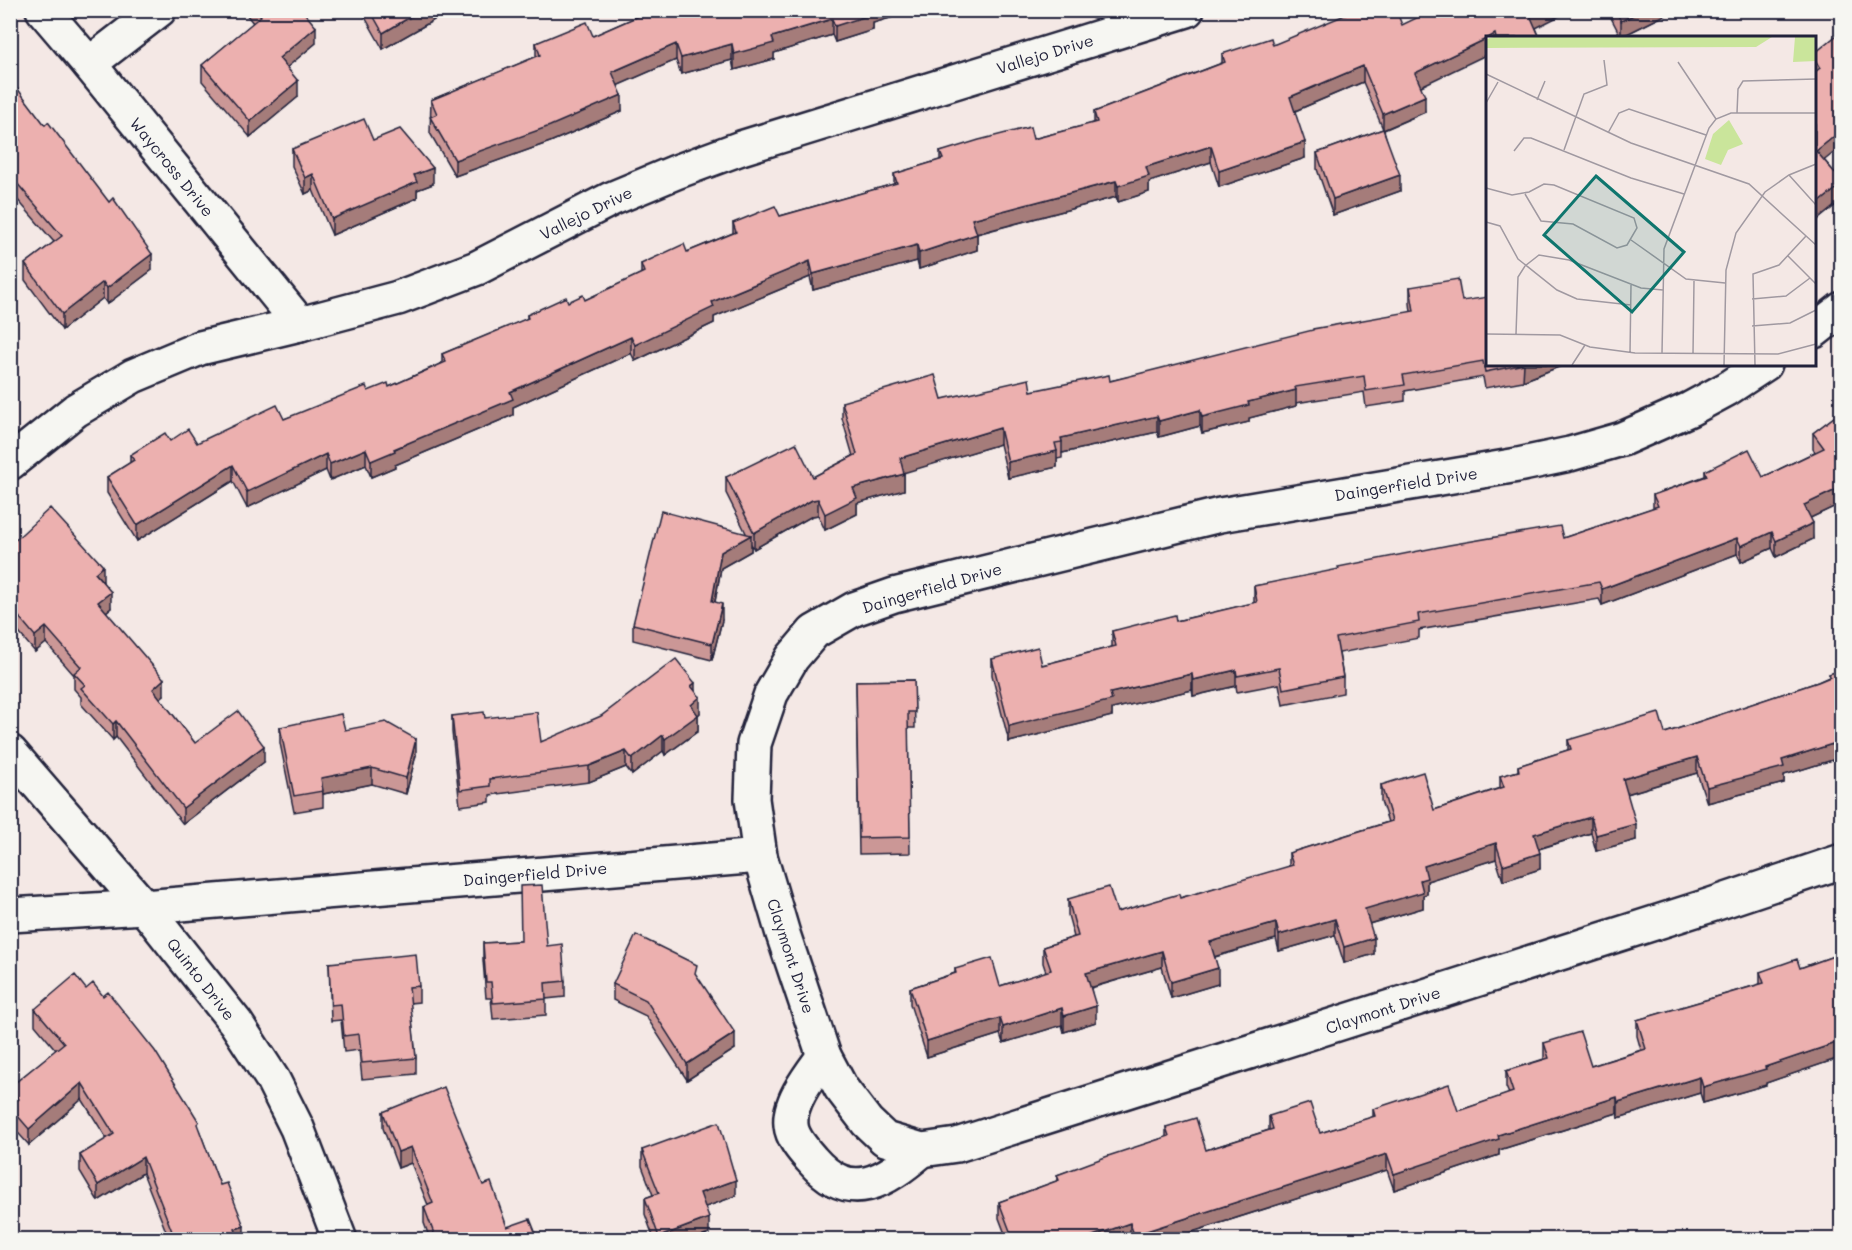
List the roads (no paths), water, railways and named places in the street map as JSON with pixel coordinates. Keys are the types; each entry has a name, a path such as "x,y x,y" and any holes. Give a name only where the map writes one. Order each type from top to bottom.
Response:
{"street":[{"name":"Waycross Drive","path":"43,10 300,324"},
{"path":"89,64 159,10"},
{"name":"Vallejo Drive","path":"16,448 133,376 200,348 398,298 477,268 611,199 741,148 1187,10"},
{"path":"1816,330 1842,309"},
{"name":"Daingerfield Drive","path":"10,915 144,907 760,856 752,799 754,744 771,693 792,658 814,632 854,609 894,595 1220,515 1518,465 1570,454 1622,439 1689,409 1727,389 1762,366"},
{"name":"Quinto Drive","path":"10,752 144,907 236,1023 273,1080 297,1128 340,1239"},
{"name":"Claymont Drive","path":"760,856 783,934 824,1056 841,1088 867,1122 885,1139 922,1150 957,1145 1688,913 1842,861"},
{"path":"824,1056 800,1090 790,1126 801,1148 820,1170 845,1184 871,1184 896,1172 922,1150"}]}
